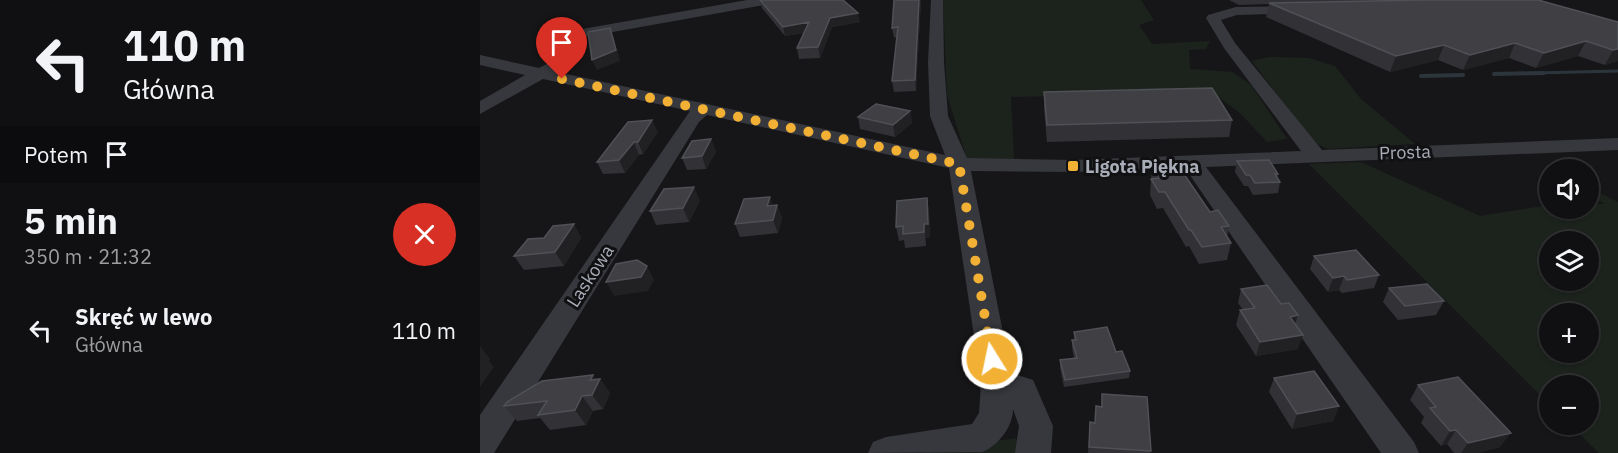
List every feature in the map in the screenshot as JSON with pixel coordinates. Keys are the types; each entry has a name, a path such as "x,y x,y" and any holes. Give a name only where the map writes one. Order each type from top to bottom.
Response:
{"street":[{"path":"480,109 539,73 568,60 572,56 568,37 769,0"},
{"path":"886,453 982,437 996,416 997,382 946,162 946,137 939,116 936,62 937,0"},
{"path":"1316,156 1229,45 1213,18 1236,12 1320,10"},
{"name":"Prosta","path":"480,60 946,162 1017,166 1618,144"},
{"name":"Laskowa","path":"480,444 692,119 702,110"},
{"path":"1191,161 1401,453"},
{"path":"997,382 1022,389 1036,426 1033,453"}],"shaded area":[{"path":"943,0 1141,0 1154,20 1139,25 1152,44 1210,41 1206,49 1189,50 1190,69 1233,72 1251,85 1287,139 1267,142 1240,113 1211,92 1011,97 1014,159 967,159 947,95"},
{"path":"1269,57 1309,58 1335,66 1361,99 1415,144 1327,149 1312,141 1252,61"},
{"path":"1361,162 1480,216 1539,207 1539,219 1599,219 1599,204 1605,204 1599,201 1599,193 1618,202 1618,453 1599,453 1580,435 1599,435 1599,375 1539,375 1539,394 1309,164"},
{"path":"1016,438 1020,453 919,453"}],"building":[{"path":"760,0 843,0 858,13 830,18 818,47 797,48 809,22 783,27"},
{"path":"894,0 919,0 915,80 892,81 898,27 892,28"},
{"path":"1538,0 1618,22 1618,49 1613,50 1586,41 1544,53 1515,43 1470,55 1444,45 1396,56 1269,3"},
{"path":"610,28 616,50 592,60 588,32"},
{"path":"1212,88 1232,120 1047,125 1044,92"},
{"path":"876,104 910,111 893,125 858,117"},
{"path":"652,120 638,142 634,142 619,160 597,162 628,122"},
{"path":"711,139 702,156 682,158 692,141"},
{"path":"1269,160 1280,182 1255,183 1250,175 1246,175 1237,161"},
{"path":"1177,164 1210,212 1218,210 1229,226 1221,227 1231,243 1202,247 1165,192 1159,192 1151,179 1160,178 1152,166"},
{"path":"694,187 683,208 650,211 664,189"},
{"path":"770,197 767,206 777,205 773,220 735,224 744,199"},
{"path":"927,198 928,224 924,224 924,232 903,234 903,226 896,227 897,201"},
{"path":"574,224 555,252 514,256 528,239 544,238 553,226"},
{"path":"1356,250 1379,275 1347,280 1344,276 1333,278 1314,256"},
{"path":"637,260 647,266 641,277 606,282 616,264"},
{"path":"1427,284 1444,301 1405,306 1389,288"},
{"path":"1267,285 1281,304 1289,303 1298,315 1290,317 1303,335 1260,342 1240,310 1255,308 1241,289"},
{"path":"1107,327 1116,352 1122,351 1130,371 1065,380 1060,360 1077,358 1072,340 1076,340 1074,332"},
{"path":"1314,371 1339,406 1297,414 1274,378"},
{"path":"593,375 590,380 600,379 592,395 582,396 575,410 538,415 547,401 504,406 542,381"},
{"path":"1458,377 1511,433 1468,443 1456,430 1450,431 1430,408 1436,407 1418,385"},
{"path":"1102,394 1147,397 1151,451 1089,447 1090,422 1095,423 1096,406 1102,407"}],"waterway":[{"path":"1544,73 1494,74 1618,71"},
{"path":"1421,76 1463,75"}],"place":[{"name":"Ligota Piękna","path":"1073,166"}],"route":[{"path":"562,79 959,164 992,359"}]}
